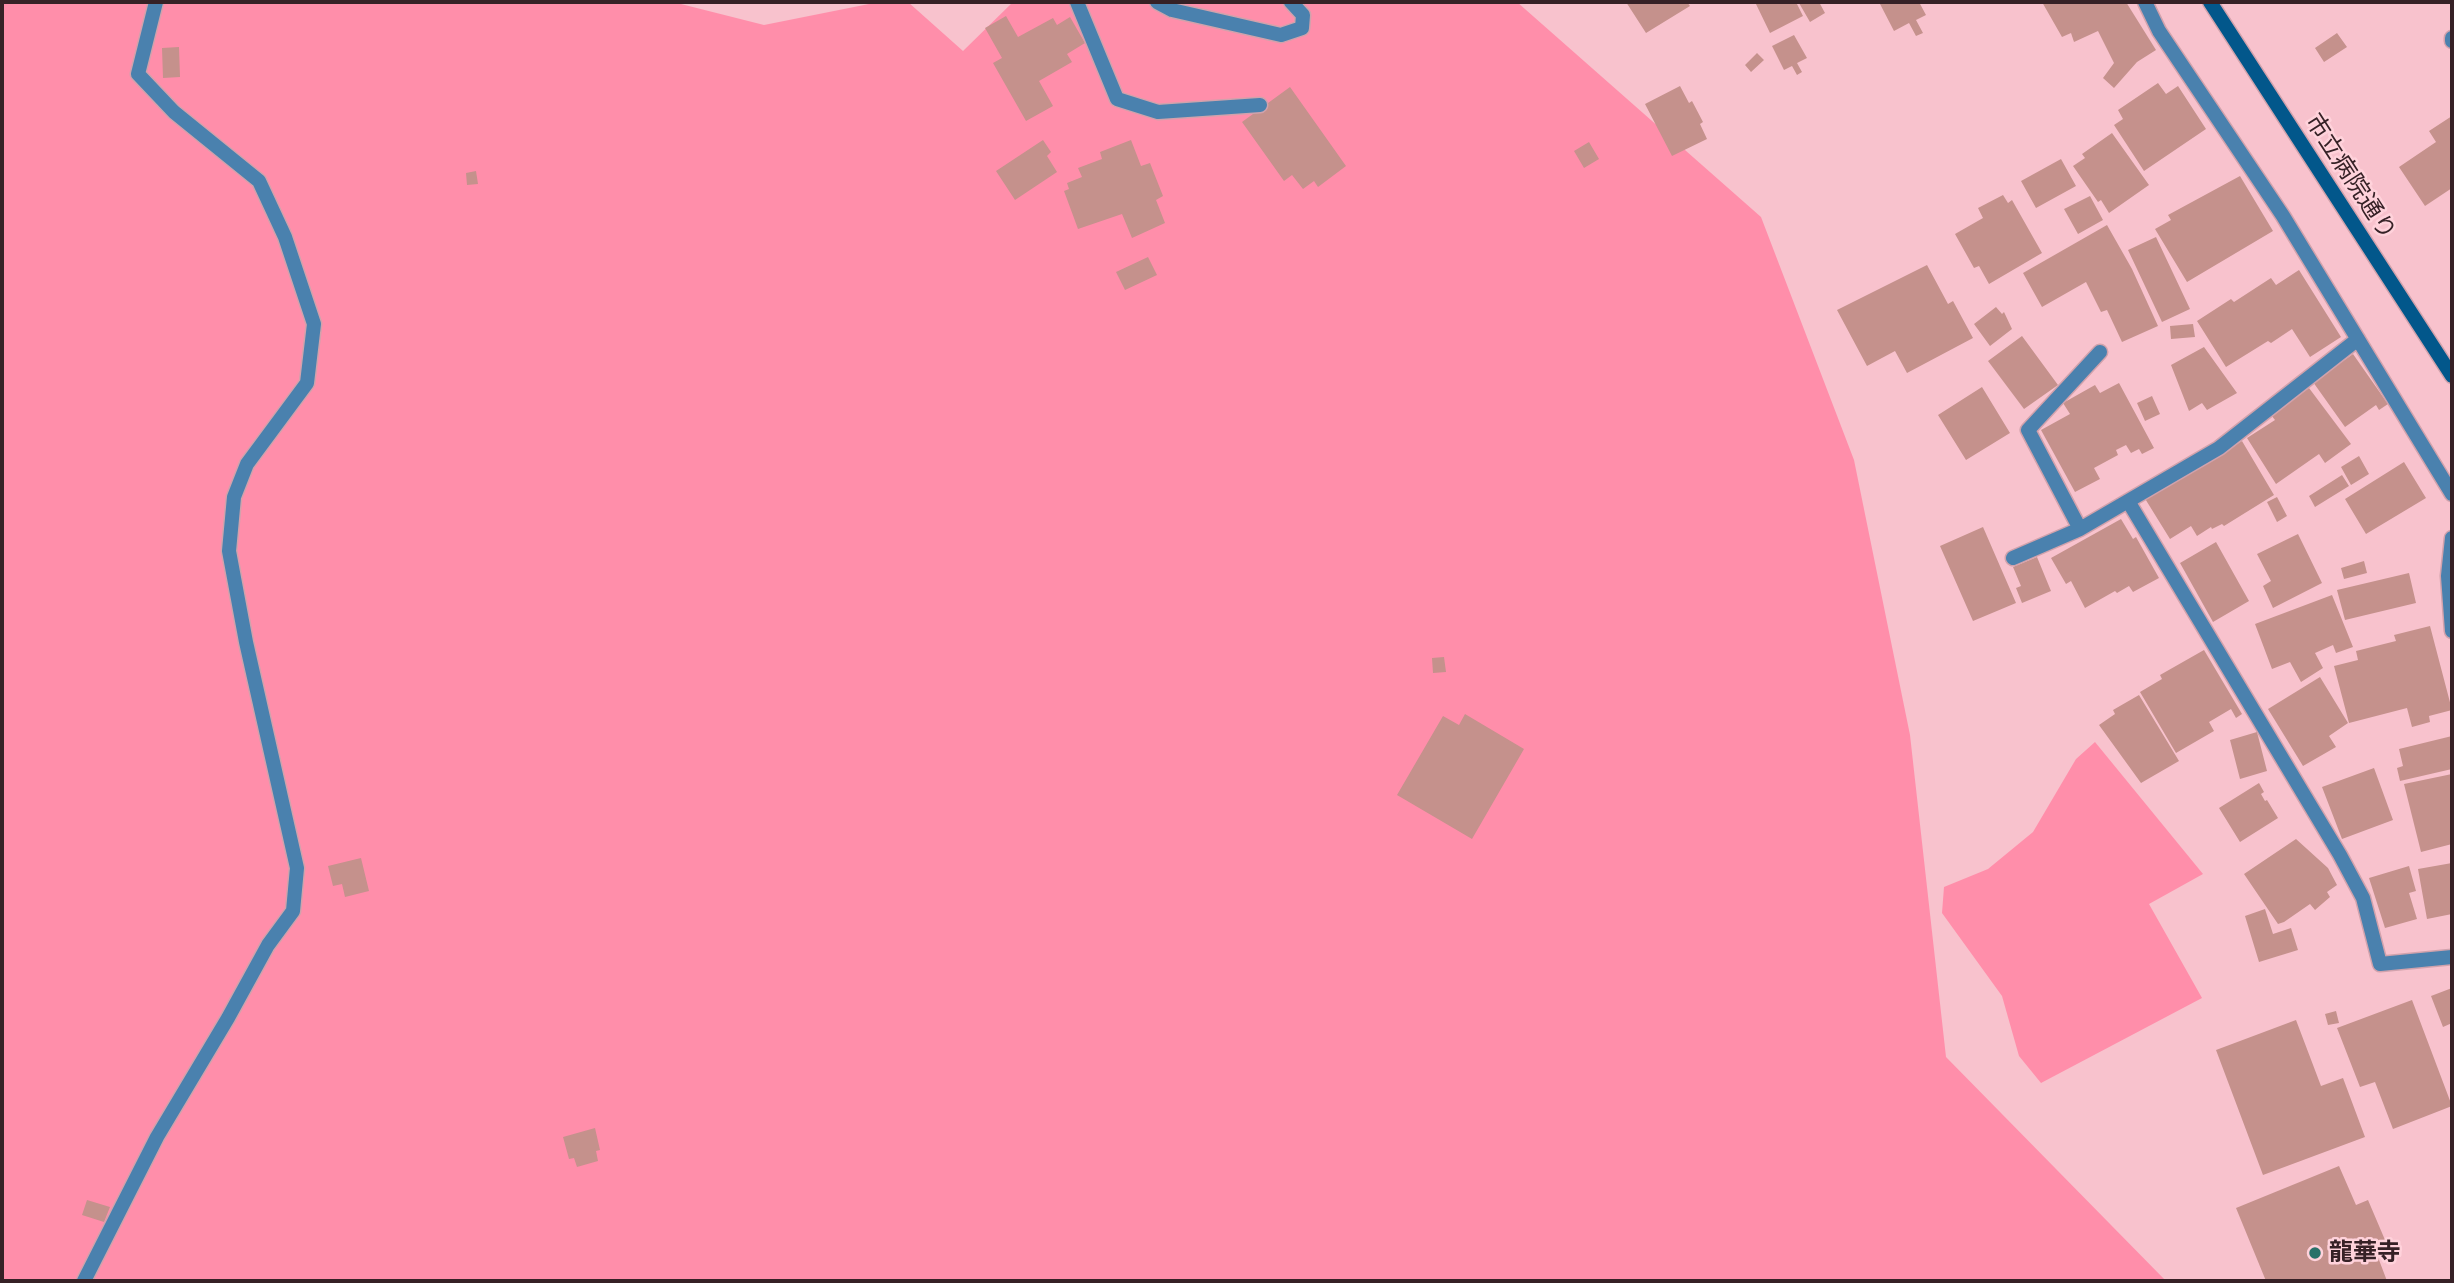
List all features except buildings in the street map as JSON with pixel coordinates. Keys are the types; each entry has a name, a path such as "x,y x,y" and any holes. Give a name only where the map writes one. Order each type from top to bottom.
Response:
{"main road":[{"name":"市立病院通り","path":"2210,2 2452,376"}],"street":[{"path":"84,1281 157,1138 268,945 293,911 297,868 246,642 229,551 234,497 247,464 307,383 314,324 285,237 259,181 174,112 138,74 156,2"},
{"path":"1077,2 1117,99 1158,112 1260,105"},
{"path":"1157,2 1172,10 1281,35 1302,28 1303,15 1291,2"},
{"path":"2145,2 2160,32 2283,216 2452,494"},
{"path":"2013,558 2080,529 2219,448 2358,339"},
{"path":"2080,529 2028,430 2100,352"},
{"path":"2128,501 2346,866 2363,898 2380,964 2452,957"},
{"path":"2452,538 2448,576 2452,631"}],"shaded area":[{"path":"2,2 673,2 764,25 879,2 908,2 963,51 1013,2 1517,2 1761,217 1854,460 1910,735 1946,1057 2166,1281 2,1281"},
{"path":"2095,742 2203,874 2149,904 2202,998 2041,1083 2019,1056 2002,996 1942,913 1944,887 1988,869 2033,832 2076,759"}],"place":[{"name":"龍華寺","path":"2315,1253"}]}
